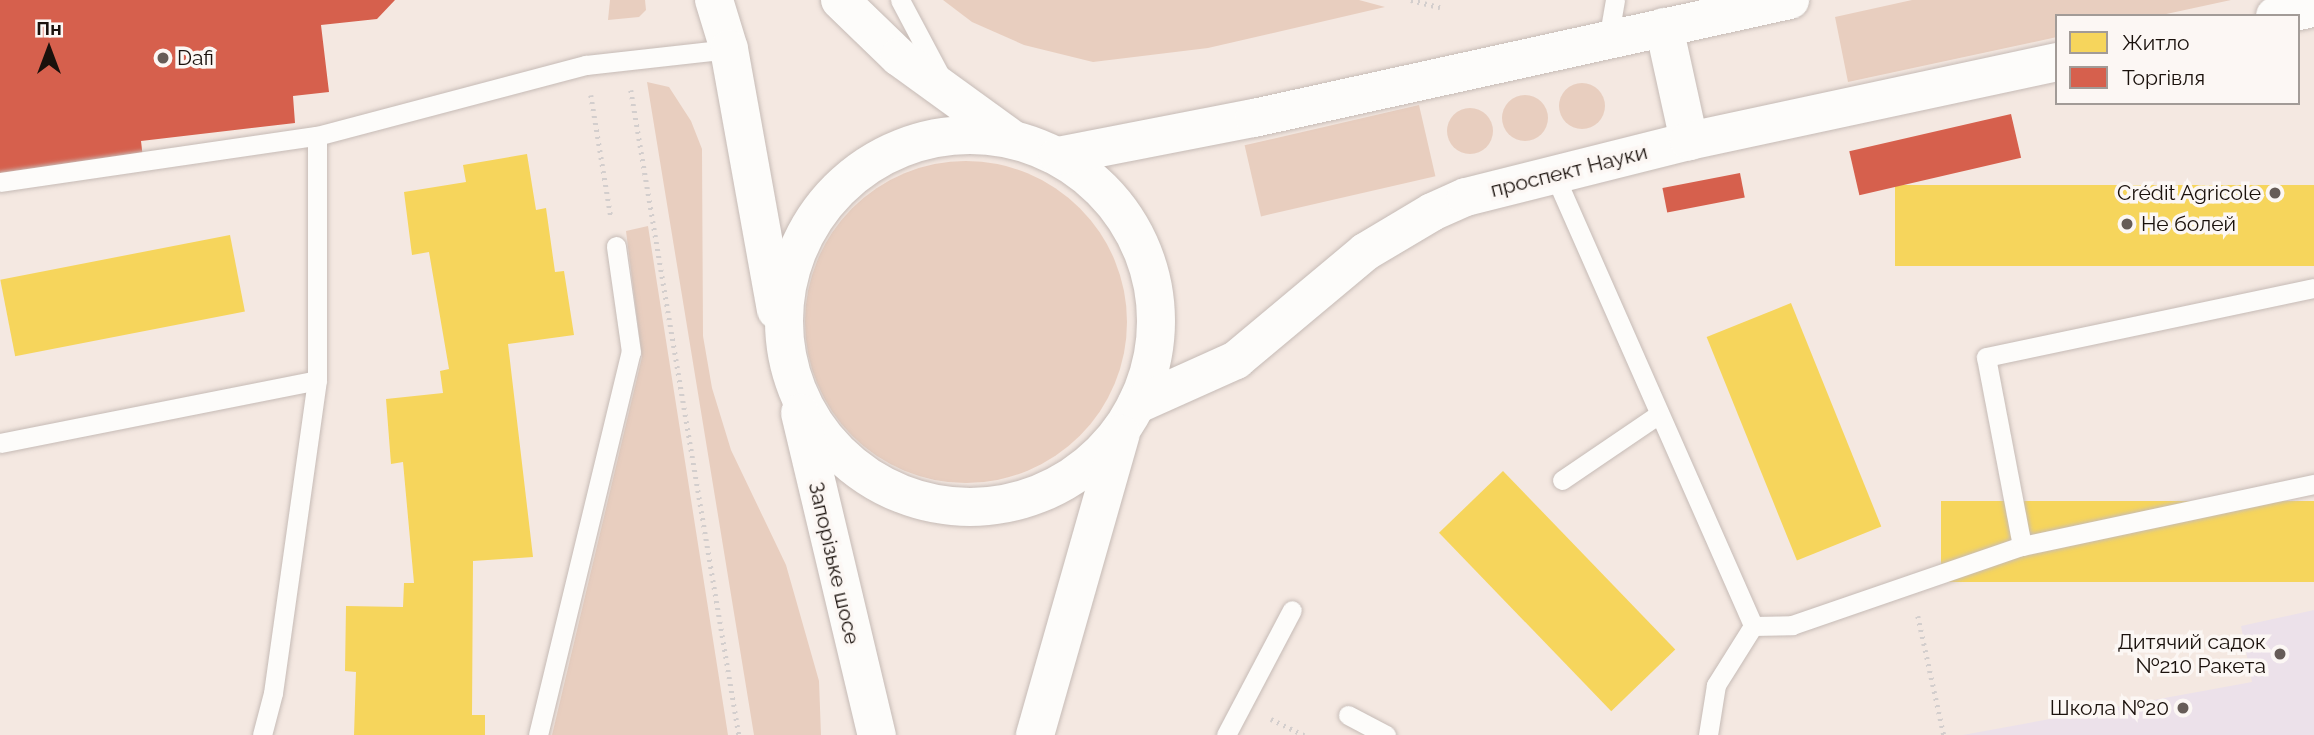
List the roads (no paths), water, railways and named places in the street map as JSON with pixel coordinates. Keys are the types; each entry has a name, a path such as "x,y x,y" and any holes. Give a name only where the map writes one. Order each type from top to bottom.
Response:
{"main road":[{"path":"714,0 729,49 783,345 795,391 818,431 859,473 911,499 969,509 1027,500 1079,473 1128,419"},
{"path":"840,0 899,57 950,96 1008,135 1058,156 1097,184 1128,221 1148,264 1156,324 1152,360 1128,419 1035,735"},
{"path":"1058,156 1608,40 1769,1"},
{"path":"2285,14 2314,8"},
{"path":"1664,27 1689,141"},
{"name":"проспект Науки","path":"1128,419 1236,360 1292,309 1403,228 1466,198 1689,141 2055,62"},
{"path":"783,345 783,299 798,246 828,200 869,164 919,142 1008,135"},
{"name":"Запорізьке шосе","path":"795,391 844,610 877,735"}],"lane":[{"path":"900,0 950,96"},
{"path":"1608,40 1615,0"},
{"path":"0,182 317,136 586,65 729,49"},
{"path":"262,735 273,693 317,380 317,136"},
{"path":"1553,174 1753,626"},
{"path":"538,735 631,352 616,246"},
{"path":"2022,546 1986,357 2314,288"},
{"path":"0,443 317,380"},
{"path":"1562,480 1658,414"},
{"path":"1753,626 1792,625 1910,582 2022,546 2314,484"},
{"path":"1226,735 1292,610"},
{"path":"1708,735 1716,685 1753,626"},
{"path":"1348,715 1386,735"}],"place":[{"name":"Dafi","path":"163,58"},
{"name":"Crédit Agricole","path":"2275,193"},
{"name":"Не болей","path":"2127,224"},
{"name":"Дитячий садок №210 Ракета","path":"2280,654"},
{"name":"Школа №20","path":"2183,708"}]}
